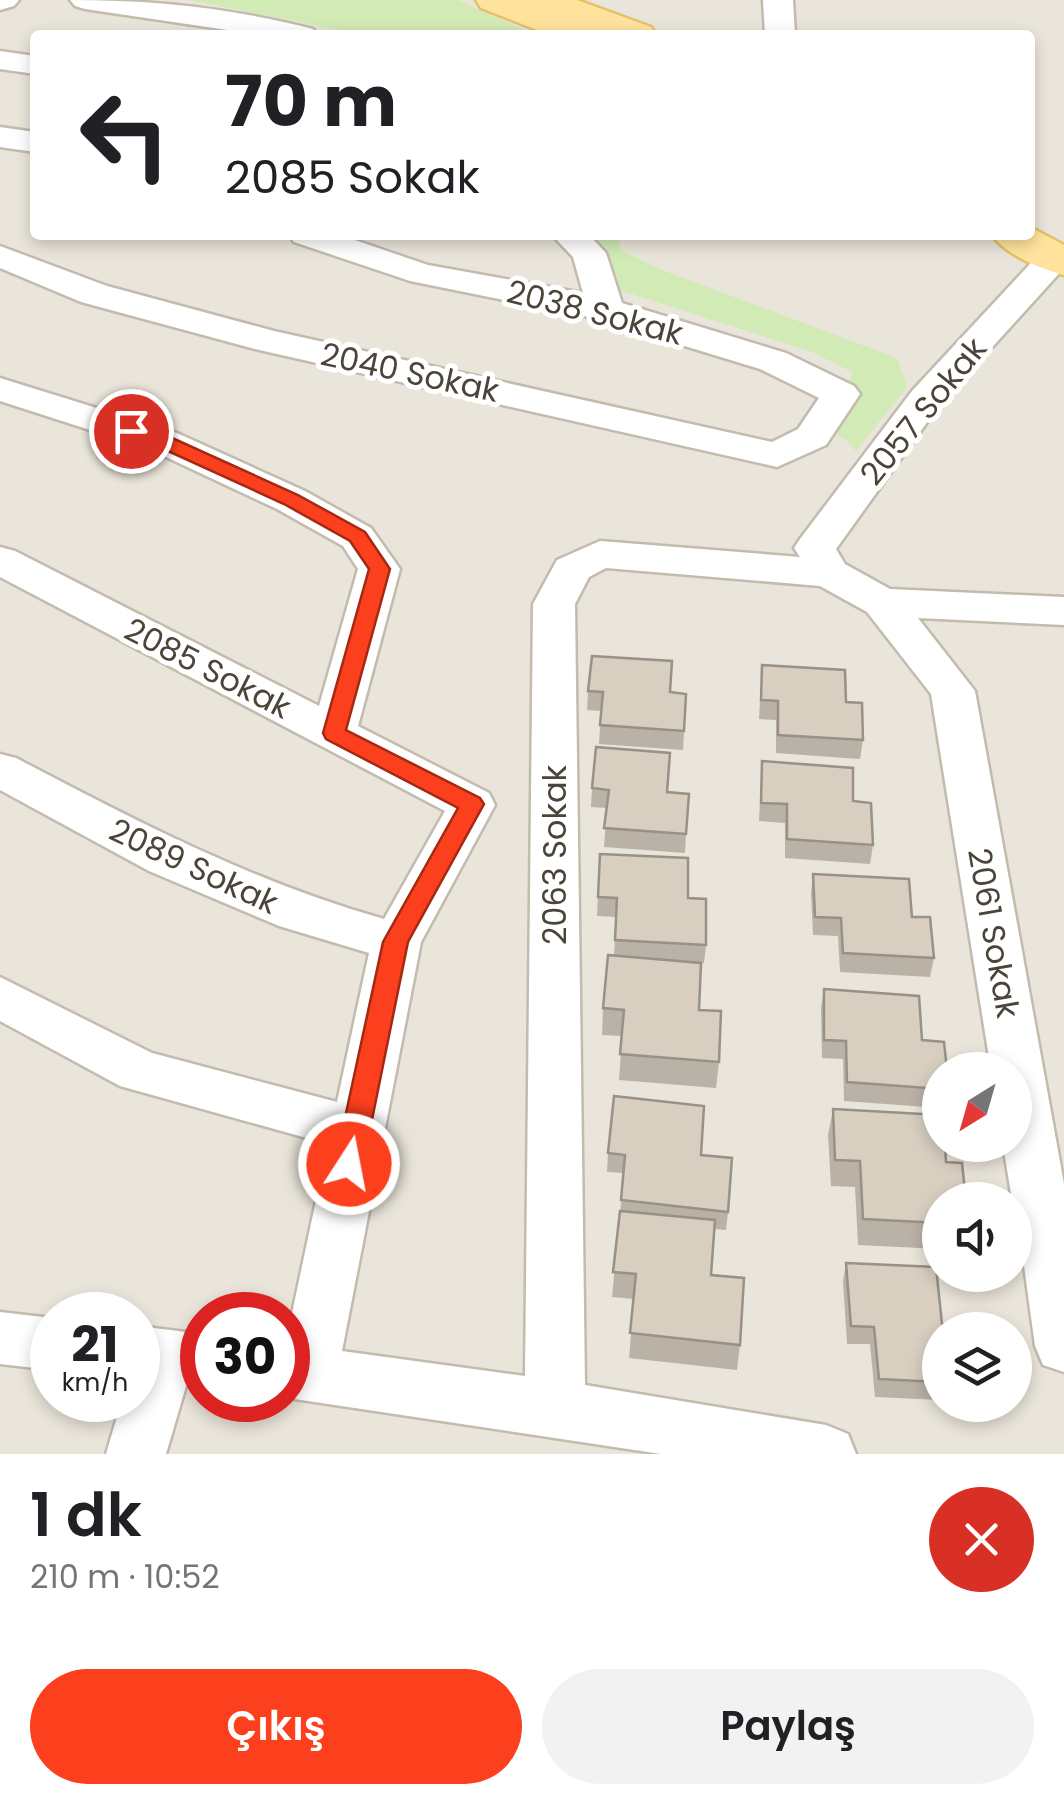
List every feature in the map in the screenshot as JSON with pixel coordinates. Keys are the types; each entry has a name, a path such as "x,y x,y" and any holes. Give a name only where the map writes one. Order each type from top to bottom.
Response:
{"main road":[{"path":"494,0 570,30"},
{"path":"544,0 625,30"},
{"path":"1035,216 1061,249"},
{"path":"1031,240 1061,249"}],"street":[{"path":"84,0 220,17 279,30"},
{"path":"778,0 780,30"},
{"path":"0,60 30,64"},
{"path":"0,137 30,141"},
{"name":"2038 Sokak","path":"321,240 422,274 553,296 606,310 773,362 841,394 818,428"},
{"path":"575,240 589,253 606,310"},
{"name":"2057 Sokak","path":"829,573 815,548 925,399 1061,249"},
{"name":"2040 Sokak","path":"0,256 94,294 268,341 777,455 812,437 818,428"},
{"path":"0,388 164,442 291,500 358,536 379,569 334,733"},
{"name":"2063 Sokak","path":"586,1426 554,604 572,569 600,554 829,573"},
{"name":"2085 Sokak","path":"0,560 472,804 396,942 310,1322"},
{"name":"2061 Sokak","path":"829,573 882,602 953,691 1064,1346"},
{"path":"882,602 1064,610"},
{"name":"2089 Sokak","path":"0,770 166,858 296,913 396,942"},
{"path":"0,997 139,1071 356,1129"},
{"path":"0,1338 30,1341"},
{"path":"136,1454 168,1357"},
{"path":"310,1374 586,1426 826,1454"}],"shaded area":[{"path":"0,0 1064,0 1064,1454 0,1454"}],"green space":[{"path":"189,0 457,0 526,30 339,30"},
{"path":"580,240 619,240 621,250 662,270 897,358 907,387 856,451 844,438 818,427 854,373 812,352 613,288"}],"building":[{"path":"592,656 672,661 670,692 686,694 684,731 600,725 603,692 588,691"},
{"path":"762,665 845,670 846,702 862,703 863,740 778,735 778,701 761,700"},
{"path":"596,747 670,753 667,792 689,794 686,834 604,828 609,790 592,788"},
{"path":"762,761 853,768 853,801 871,803 873,845 787,839 787,804 761,803"},
{"path":"600,854 688,858 688,898 706,899 706,945 615,940 617,898 598,897"},
{"path":"813,874 909,879 912,917 930,917 934,958 843,953 841,918 815,917"},
{"path":"608,955 701,963 699,1010 721,1011 719,1062 620,1054 624,1010 603,1008"},
{"path":"824,989 919,996 922,1040 944,1042 945,1052 922,1052 922,1088 847,1082 846,1041 824,1040"},
{"path":"614,1096 704,1106 701,1155 732,1158 728,1212 621,1200 625,1155 608,1153"},
{"path":"833,1109 922,1114 922,1162 962,1163 964,1182 922,1182 922,1222 863,1219 860,1161 835,1160"},
{"path":"620,1211 715,1220 711,1275 744,1278 740,1345 630,1333 636,1274 613,1272"},
{"path":"846,1263 922,1266 922,1292 939,1292 941,1312 922,1312 922,1381 879,1379 874,1327 851,1326"}],"route":[{"path":"131,431 291,500 358,536 379,569 334,733 472,804 396,942 349,1164"}]}
